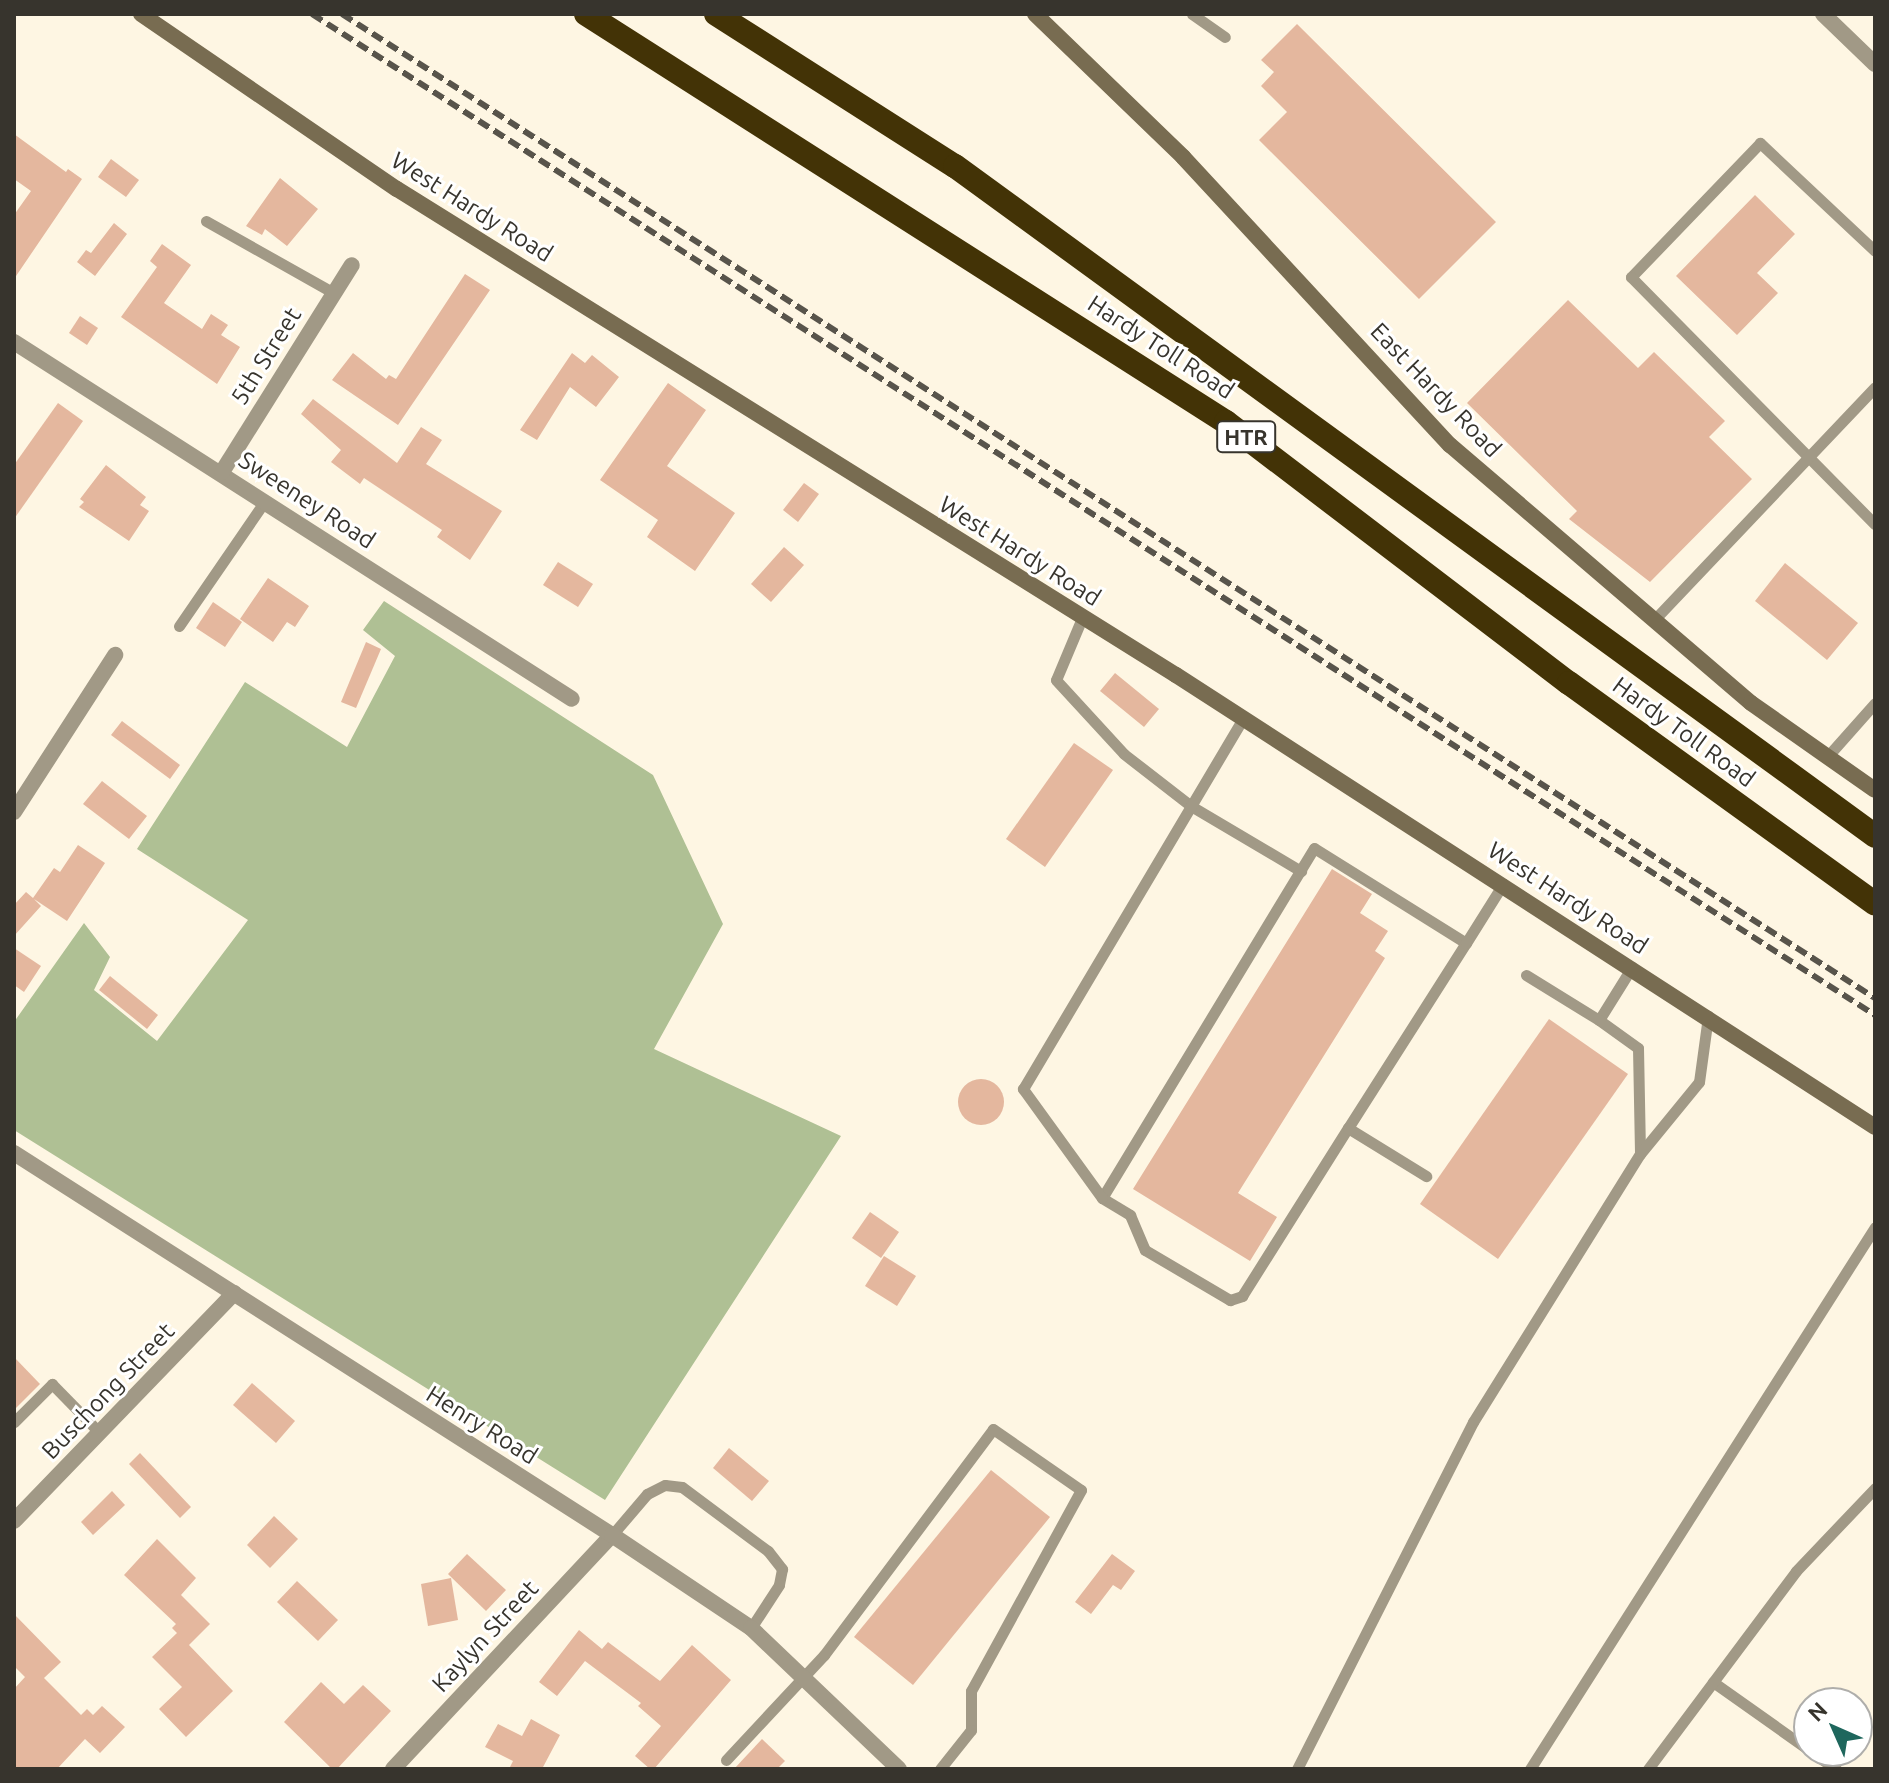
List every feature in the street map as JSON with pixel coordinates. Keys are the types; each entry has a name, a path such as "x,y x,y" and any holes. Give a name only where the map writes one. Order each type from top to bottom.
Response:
{"highway":[{"name":"Hardy Toll Road","path":"586,14 1226,422 1569,683 1875,904"},
{"name":"Hardy Toll Road","path":"716,14 955,166 1875,836"}],"main road":[{"name":"West Hardy Road","path":"141,14 397,189 1243,718 1708,1016 1875,1127"},
{"name":"East Hardy Road","path":"1041,16 1183,157 1450,445 1751,703 1875,790"}],"street":[{"path":"1823,14 1875,64"},
{"name":"5th Street","path":"222,472 352,265"},
{"name":"Sweeney Road","path":"14,342 222,472 572,699"},
{"path":"14,812 115,655"},
{"name":"Henry Road","path":"14,1153 612,1535 751,1628 899,1769"},
{"name":"Buschong Street","path":"17,1512 100,1433 234,1293"},
{"name":"Kaylyn Street","path":"393,1769 612,1535"}],"lane":[{"path":"1192,14 1225,37"},
{"path":"1875,251 1760,143 1631,277 1875,524"},
{"path":"206,221 334,293"},
{"path":"1654,620 1811,459 1875,387"},
{"path":"179,626 265,501"},
{"path":"1082,618 1056,680 1124,754 1191,806 1301,871"},
{"path":"1827,757 1875,703"},
{"path":"1243,718 1023,1089 1102,1198 1130,1215 1145,1250 1230,1300 1242,1296 1503,884"},
{"path":"1102,1198 1314,848 1466,943"},
{"path":"1599,1020 1632,967"},
{"path":"1526,975 1638,1048 1640,1154"},
{"path":"1297,1769 1473,1422 1640,1154 1699,1082 1708,1016"},
{"path":"1348,1128 1426,1176"},
{"path":"1530,1769 1875,1227"},
{"path":"14,1422 52,1384 100,1433"},
{"path":"726,1760 804,1676 993,1429 1081,1490 971,1691 971,1730 940,1769"},
{"path":"612,1535 647,1494 665,1485 682,1487 768,1551 782,1569 779,1585 751,1628"},
{"path":"1648,1769 1796,1571 1875,1488"},
{"path":"1713,1682 1793,1738"}],"green space":[{"path":"384,601 653,775 723,924 654,1049 841,1136 605,1500 14,1130 14,1022 84,923 110,957 94,990 157,1041 248,920 137,849 245,682 347,747 395,656 363,630"}],"building":[{"path":"1297,24 1496,222 1419,299 1259,140 1287,112 1261,86 1274,72 1261,60"},
{"path":"14,134 66,172 68,169 82,179 14,279 14,215 31,191 14,179"},
{"path":"111,159 139,180 126,197 98,177"},
{"path":"280,178 318,209 287,246 265,229 262,235 246,226"},
{"path":"1755,195 1795,234 1757,273 1778,293 1737,335 1676,276"},
{"path":"114,223 127,234 95,276 77,262 86,250 91,253"},
{"path":"162,244 191,265 164,303 202,329 211,314 228,325 221,335 240,347 217,384 121,317 157,267 150,261"},
{"path":"465,274 490,290 398,425 332,380 353,353 386,379 389,375 396,379"},
{"path":"1568,300 1638,368 1654,352 1725,421 1709,437 1752,479 1650,582 1569,519 1577,511 1467,403"},
{"path":"80,316 98,328 87,345 69,333"},
{"path":"572,353 585,363 592,355 619,377 596,407 570,387 537,440 520,430"},
{"path":"668,383 706,410 667,466 735,513 695,571 647,537 658,520 600,480"},
{"path":"313,399 397,463 421,427 442,440 426,464 502,511 470,560 437,537 442,530 364,478 360,484 331,462 341,450 301,414"},
{"path":"58,403 83,421 14,519 14,465"},
{"path":"106,465 146,497 140,505 149,511 129,541 79,507 84,502 80,499"},
{"path":"804,483 819,494 798,522 783,510"},
{"path":"784,547 804,565 771,602 751,584"},
{"path":"558,562 593,584 578,607 543,585"},
{"path":"1785,563 1858,623 1827,660 1755,601"},
{"path":"268,578 309,606 295,627 287,622 273,642 240,619"},
{"path":"213,602 242,622 225,647 196,628"},
{"path":"366,642 381,649 356,708 341,702"},
{"path":"1115,673 1159,709 1144,727 1100,691"},
{"path":"122,721 180,765 170,779 111,735"},
{"path":"1074,743 1113,770 1045,867 1006,839"},
{"path":"102,781 147,816 129,839 83,804"},
{"path":"78,845 105,863 67,921 34,899 41,906 14,936 14,905 26,892 33,898 54,868 60,872"},
{"path":"1332,869 1372,894 1360,913 1388,931 1375,951 1385,958 1238,1193 1277,1217 1250,1261 1133,1189"},
{"path":"14,948 41,966 24,992 14,985"},
{"path":"110,976 158,1015 147,1029 99,990"},
{"path":"1549,1019 1628,1074 1498,1259 1420,1204"},
{"path":"981,1079 997,1086 1004,1102 997,1118 981,1125 965,1118 958,1102 965,1086"},
{"path":"870,1212 899,1232 881,1258 852,1238"},
{"path":"884,1256 916,1276 897,1306 865,1286"},
{"path":"14,1357 40,1384 14,1410"},
{"path":"252,1383 295,1421 276,1443 233,1405"},
{"path":"729,1448 769,1481 752,1501 713,1468"},
{"path":"140,1453 191,1507 180,1518 129,1464"},
{"path":"991,1470 1050,1517 913,1685 854,1637"},
{"path":"112,1491 125,1505 93,1535 81,1522"},
{"path":"274,1516 298,1539 270,1568 247,1545"},
{"path":"157,1539 196,1578 181,1595 210,1624 189,1645 233,1691 186,1737 159,1709 182,1687 152,1657 177,1633 172,1628 176,1624 124,1575"},
{"path":"467,1554 506,1590 486,1611 448,1574"},
{"path":"1112,1554 1135,1571 1121,1590 1113,1585 1091,1614 1075,1602"},
{"path":"451,1578 458,1620 428,1626 421,1584"},
{"path":"297,1581 338,1620 318,1641 277,1602"},
{"path":"14,1614 61,1662 44,1678 81,1715 87,1709 93,1715 102,1706 125,1727 100,1753 85,1739 57,1769 14,1769 14,1689 25,1677 14,1666"},
{"path":"579,1630 602,1649 608,1642 660,1681 692,1645 731,1680 654,1769 650,1769 635,1756 661,1726 638,1706 641,1703 585,1661 557,1696 539,1682"},
{"path":"321,1682 344,1704 363,1685 391,1711 337,1769 332,1769 284,1722"},
{"path":"531,1719 560,1735 542,1769 509,1769 513,1761 485,1747 498,1724 522,1736"},
{"path":"762,1739 785,1761 777,1769 734,1769"}],"railway":[{"path":"312,14 1875,1015"},
{"path":"342,14 1875,998"}]}
